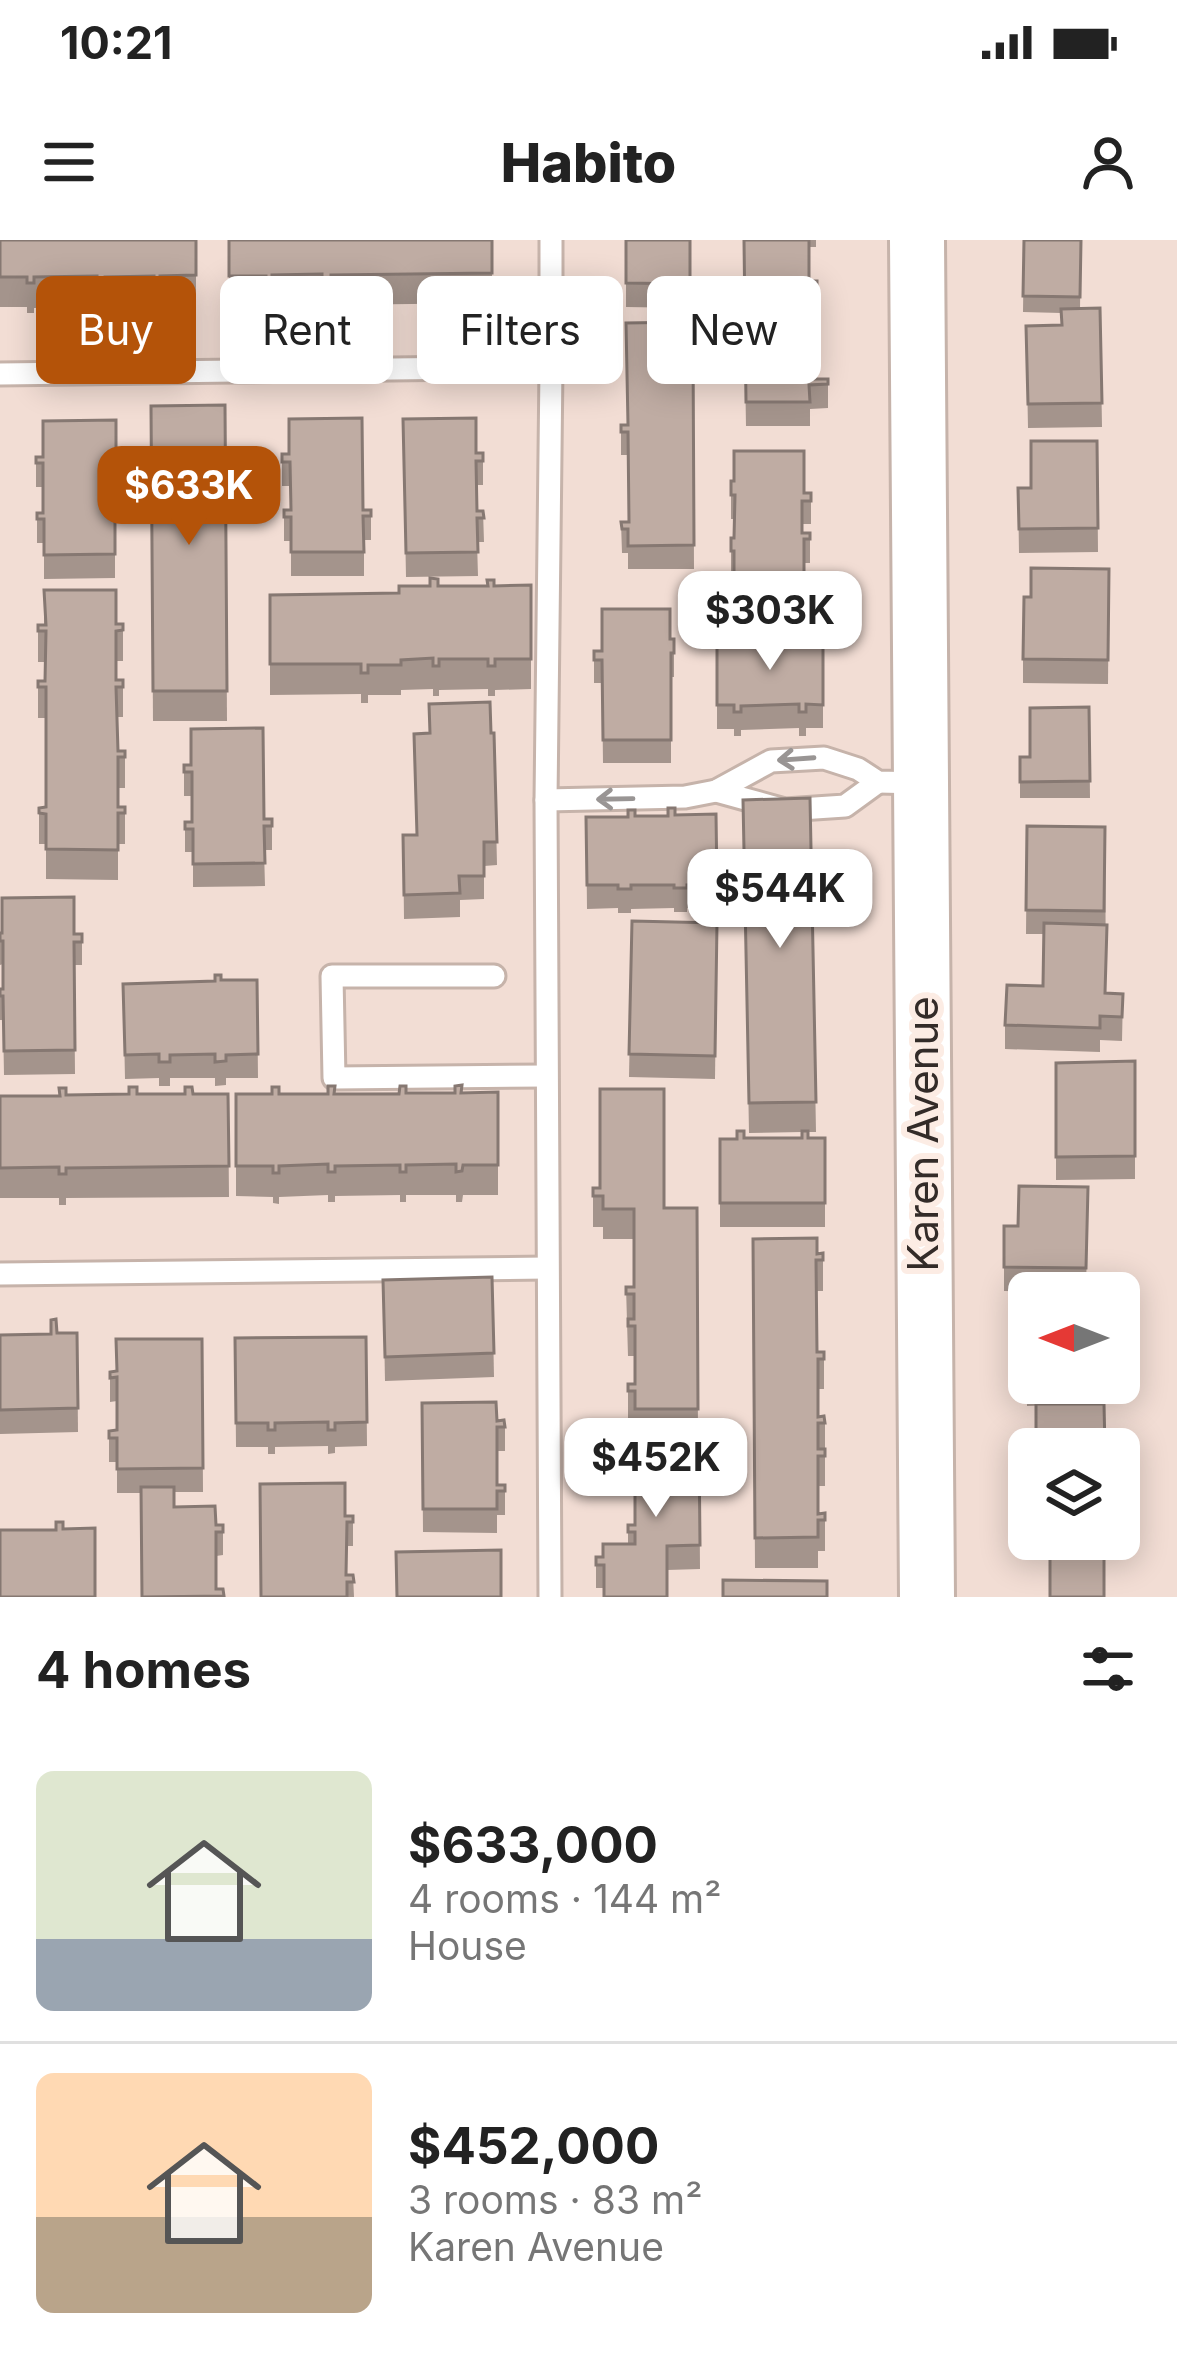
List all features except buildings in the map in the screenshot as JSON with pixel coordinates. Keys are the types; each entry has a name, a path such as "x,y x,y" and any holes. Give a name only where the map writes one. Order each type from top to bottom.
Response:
{"street":[{"name":"Karen Avenue","path":"917,240 899,783 927,1597"}],"lane":[{"path":"551,240 551,276"},
{"path":"0,374 417,369"},
{"path":"550,1597 546,800 551,384"},
{"path":"546,800 685,797 716,791 771,761 824,758 899,783"},
{"path":"716,791 784,810 845,806 899,783"},
{"path":"494,976 332,976 334,1078 546,1076"},
{"path":"0,1274 547,1268"}]}
